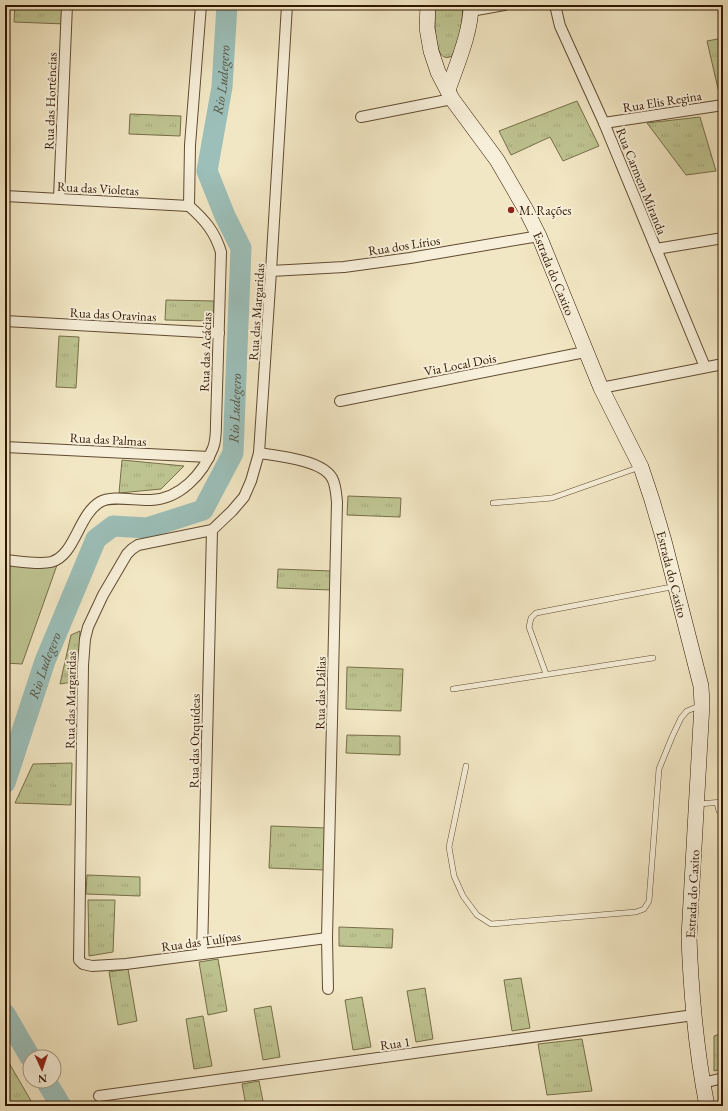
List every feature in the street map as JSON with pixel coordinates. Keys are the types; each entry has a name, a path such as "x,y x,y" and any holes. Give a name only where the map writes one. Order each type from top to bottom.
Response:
{"main road":[{"name":"Estrada do Caxito","path":"428,5 427,28 433,61 438,72 450,94 500,166 526,210 539,236 585,352 601,388 641,467 652,500 701,686 702,704 689,937 690,974 694,1015 707,1106"},
{"path":"450,94 458,60 465,39 471,8"},
{"path":"433,61 445,63 458,60"}],"street":[{"name":"Rua das Hortências","path":"59,198 67,5"},
{"path":"189,206 190,146 201,5"},
{"name":"Rua das Margaridas","path":"79,960 83,665 85,639 88,627 120,564 132,549 138,545 212,530 244,496 259,453 287,5"},
{"path":"471,8 504,5"},
{"name":"Rua Carmem Miranda","path":"555,5 560,26 604,123 705,367"},
{"path":"361,117 450,94"},
{"name":"Rua Elis Regina","path":"604,123 723,105"},
{"name":"Rua das Violetas","path":"5,196 189,206"},
{"name":"Rua das Acácias","path":"5,560 46,562 57,560 65,552 84,519 98,503 109,499 153,500 172,495 185,488 195,478 209,457 214,447 216,424 221,252 218,240 209,226 202,217 189,206"},
{"name":"Rua dos Lírios","path":"271,271 344,267 410,258 539,236"},
{"path":"656,249 723,238"},
{"name":"Rua das Oravinas","path":"5,321 219,333"},
{"name":"Via Local Dois","path":"340,401 585,352"},
{"path":"601,388 723,364"},
{"name":"Rua das Palmas","path":"5,447 209,457"},
{"name":"Rua das Dálias","path":"259,453 302,461 320,467 327,471 332,478 336,489 337,502 327,938 328,989"},
{"name":"Rua das Orquídeas","path":"202,954 212,530"},
{"name":"Rua das Tulípas","path":"79,960 83,964 92,966 126,964 327,938"},
{"name":"Rua 1","path":"99,1096 694,1015"},
{"path":"703,1083 723,1078"}],"lane":[{"path":"494,503 552,498 641,467"},
{"path":"546,674 529,627 531,618 536,613 675,587"},
{"path":"453,689 653,658"},
{"path":"466,766 449,847 454,876 463,896 477,915 491,924 636,912 644,909 648,901 659,769 681,718 687,712 702,704"},
{"path":"697,804 720,802 719,811 723,814"}],"green space":[{"path":"15,5 66,5 65,24 14,22"},
{"path":"435,5 463,5 461,33 452,56 446,57 441,54 438,47 435,28"},
{"path":"723,38 723,93 719,93 707,41"},
{"path":"577,101 599,146 563,161 550,137 511,155 499,131"},
{"path":"130,114 181,116 180,136 129,134"},
{"path":"700,117 716,171 686,175 647,123"},
{"path":"166,300 214,301 213,321 165,320"},
{"path":"59,336 79,337 76,388 56,387"},
{"path":"122,460 184,466 161,489 119,493"},
{"path":"348,496 401,498 400,517 347,515"},
{"path":"5,563 57,565 22,664 5,663"},
{"path":"278,569 331,571 331,590 277,588"},
{"path":"80,631 79,681 60,684 71,635"},
{"path":"347,667 403,669 401,711 346,709"},
{"path":"347,735 400,736 400,755 346,753"},
{"path":"72,763 71,805 15,803 33,764"},
{"path":"271,826 327,828 325,870 269,868"},
{"path":"87,875 140,877 140,896 86,894"},
{"path":"88,900 115,900 113,952 89,956"},
{"path":"339,927 393,929 392,948 339,946"},
{"path":"218,959 227,1011 208,1015 199,962"},
{"path":"128,969 137,1021 118,1025 109,972"},
{"path":"521,978 530,1028 512,1031 504,980"},
{"path":"425,988 433,1039 416,1042 407,991"},
{"path":"362,997 371,1047 353,1050 345,1000"},
{"path":"271,1006 280,1057 263,1060 254,1009"},
{"path":"203,1016 212,1066 194,1069 186,1019"},
{"path":"723,1033 723,1069 714,1071 714,1036"},
{"path":"582,1039 592,1091 547,1095 538,1044"},
{"path":"5,1056 22,1085 22,1089 24,1089 34,1106 5,1106"},
{"path":"259,1081 264,1106 246,1106 242,1084"}],"waterway":[{"name":"Rio Ludegero","path":"5,783 45,661 96,539 113,526 147,528 203,510 233,453 241,248 225,216 207,171 222,87 227,5"},
{"name":"Rio Ludegero","path":"5,1014 25,1049"},
{"name":"Rio Ludegero","path":"51,1089 61,1106"}],"place":[{"name":"M. Rações","path":"511,210"}]}
